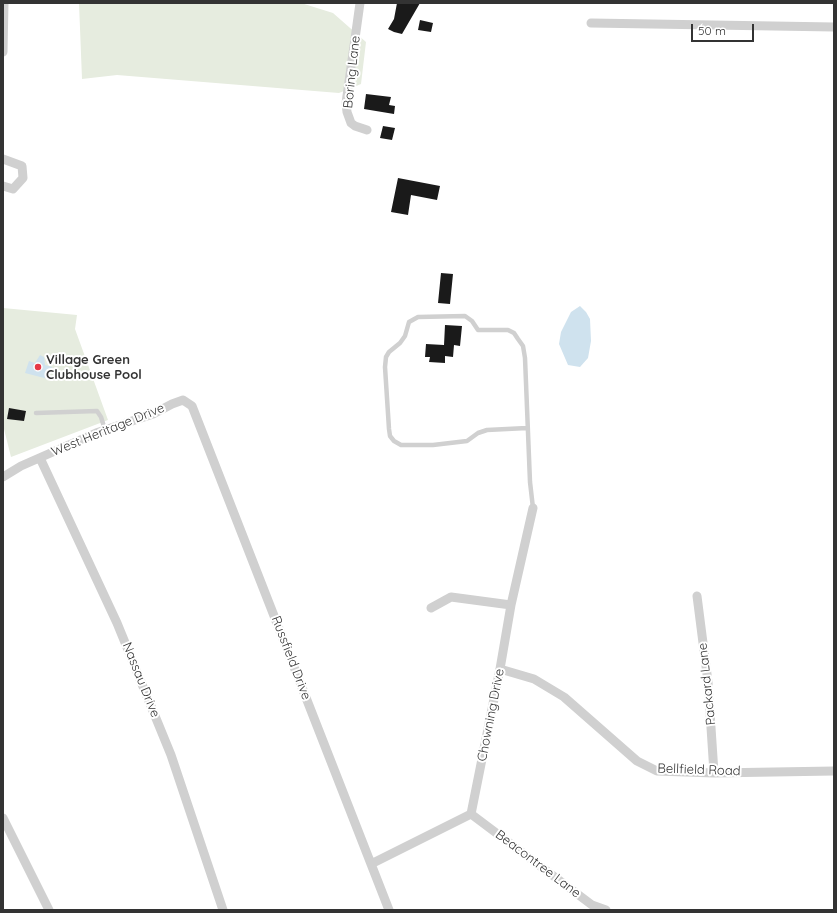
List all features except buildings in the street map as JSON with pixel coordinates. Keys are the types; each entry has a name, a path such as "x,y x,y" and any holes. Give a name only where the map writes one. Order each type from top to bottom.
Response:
{"street":[{"path":"3,52 4,3"},
{"name":"Boring Lane","path":"360,3 346,112 351,123 367,130"},
{"path":"592,23 834,27"},
{"path":"3,159 22,166 23,178 13,189 3,186"},
{"name":"West Heritage Drive","path":"3,477 21,466 104,430 153,414 183,400 192,406"},
{"name":"Russfield Drive","path":"192,406 390,910"},
{"name":"Nassau Drive","path":"40,458 117,623 171,755 223,910"},
{"name":"Chowning Drive","path":"472,814 511,605 533,508"},
{"name":"Packard Lane","path":"697,596 708,682 714,773"},
{"path":"431,608 451,597 511,605"},
{"name":"Bellfield Road","path":"500,669 534,679 564,697 637,762 657,771 714,773 834,771"},
{"path":"372,864 472,814"},
{"name":"Beacontree Lane","path":"472,814 592,905 606,910"},
{"path":"4,821 49,910"}],"lane":[{"path":"527,428 487,430 478,433 467,441 401,445 394,441 390,436 388,429 385,367 386,357 405,336 409,322 418,317 465,316 472,321 478,330 508,330 514,333 523,346 525,358 527,428 533,508"},
{"path":"36,413 97,411 101,417 104,430"}],"shaded area":[{"path":"79,3 301,3 333,13 366,42 361,84 339,93 117,75 82,79"},
{"path":"3,308 77,315 75,329 108,420 11,457 3,425"}],"water":[{"path":"580,306 590,319 591,341 588,358 580,367 568,365 559,344 561,332 571,312"},
{"name":"Village Green Clubhouse Pool","path":"40,355 44,357 45,365 52,367 48,379 25,373 29,361 35,363"}],"place":[{"name":"Village Green Clubhouse Pool","path":"38,367"}]}
